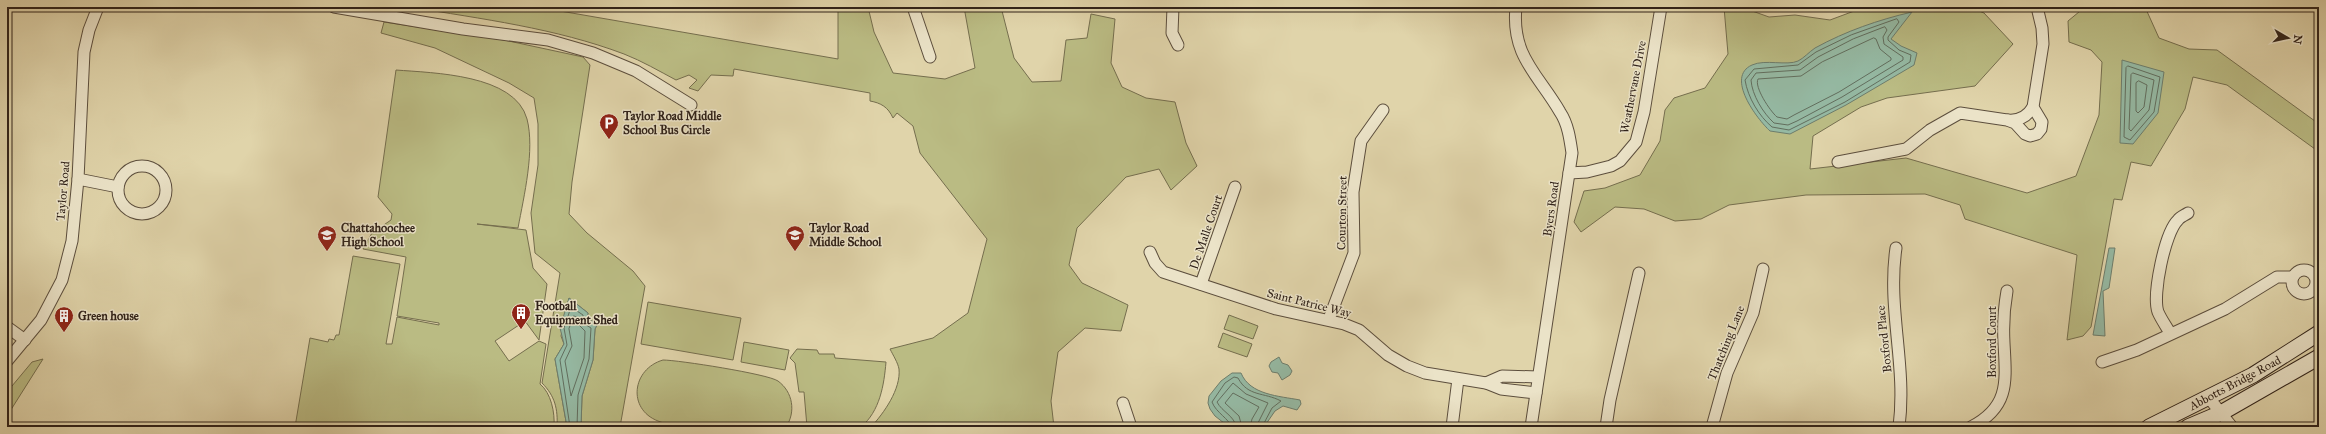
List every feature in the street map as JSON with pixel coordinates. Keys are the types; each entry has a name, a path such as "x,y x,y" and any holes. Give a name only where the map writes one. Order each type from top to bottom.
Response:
{"main road":[{"name":"Abbotts Bridge Road","path":"2149,427 2259,372 2319,333"},
{"name":"Abbotts Bridge Road","path":"2188,427 2222,420 2319,358"}],"street":[{"name":"Taylor Road","path":"7,360 25,340 50,305 62,280 72,241 78,179 84,52 89,30 98,7"},
{"path":"334,7 463,29 548,40 586,51 636,71 691,105"},
{"path":"913,7 930,57"},
{"path":"1173,7 1172,33 1178,45"},
{"name":"Byers Road","path":"1516,7 1516,37 1521,53 1528,67 1561,112 1568,131 1572,153 1531,427"},
{"name":"Weathervane Drive","path":"1569,173 1594,171 1611,166 1620,161 1636,142 1644,112 1661,7"},
{"path":"1838,162 1906,149 1930,130 1960,113 2016,121 2023,118 2033,107 2043,44 2042,28 2037,7"},
{"path":"2007,120 2015,123 2025,134 2030,136 2037,134 2041,129 2042,122 2033,107"},
{"name":"Courton Street","path":"1329,319 1354,253 1353,192 1361,141 1383,110"},
{"path":"142,166 156,171 165,182 167,191 160,206 148,214 139,214 125,206 120,198 118,187 125,174 130,170 142,166"},
{"path":"78,179 118,187"},
{"name":"De Malle Court","path":"1201,284 1235,187"},
{"path":"2170,333 2157,311 2156,292 2160,268 2169,236 2177,220 2188,213"},
{"name":"Boxford Place","path":"1896,248 1892,271 1892,296 1901,369 1899,427"},
{"name":"Saint Patrice Way","path":"1150,252 1155,263 1163,272 1276,309 1329,319 1359,330 1388,355 1407,366 1425,373 1458,380 1486,382 1501,389 1536,393"},
{"name":"Thatching Lane","path":"1712,427 1727,373 1753,313 1763,269"},
{"path":"2102,362 2137,350 2170,333 2225,309 2277,277 2293,277 2303,270 2316,272 2316,286 2308,293 2300,293 2294,288 2293,277"},
{"path":"1606,427 1610,400 1638,273"},
{"name":"Boxford Court","path":"1971,427 1994,412 2004,391 2006,370 2004,311 2007,291"},
{"path":"7,327 25,340"},
{"name":"Saint Patrice Way","path":"1486,382 1502,376 1538,377"},
{"path":"1452,427 1458,380"},
{"path":"2209,398 2222,420 2232,427"},
{"path":"1123,403 1131,427"}],"shaded area":[{"path":"410,7 537,7 838,59 838,7 868,7 874,32 893,73 945,79 975,68 964,7 1001,7 1014,58 1032,82 1061,81 1066,40 1087,38 1091,14 1115,19 1111,63 1122,87 1146,98 1175,102 1186,143 1197,166 1171,190 1159,169 1126,177 1077,228 1069,265 1082,283 1128,305 1121,331 1085,328 1058,352 1051,401 1054,427 871,427 891,400 899,377 897,362 890,349 933,338 968,313 987,239 920,153 913,126 897,113 893,118 884,106 870,101 870,93 734,69 733,76 711,75 698,91 689,88 697,80 689,75 676,80 624,54 572,37 491,20"},
{"path":"1724,7 1741,7 1769,17 1795,15 1830,20 1865,7 1969,7 1984,13 2013,44 1975,86 1887,98 1861,107 1813,136 1810,169 1906,158 2027,193 2076,176 2099,115 2102,62 2091,50 2069,42 2068,21 2085,7 2145,7 2159,38 2189,49 2217,50 2319,124 2319,152 2227,85 2193,77 2185,109 2151,166 2131,162 2122,200 2114,199 2091,327 2083,336 2067,340 2077,255 1965,219 1960,205 1925,194 1806,195 1729,205 1701,219 1675,221 1644,209 1615,207 1581,232 1574,222 1584,191 1605,188 1640,175 1660,141 1665,110 1674,98 1705,88 1728,54"},
{"path":"384,22 504,40 583,57 590,65 572,182 569,214 587,233 633,271 645,286 620,427 581,427 582,396 593,360 595,329 599,321 587,321 588,313 569,298 561,336 564,344 555,359 567,427 557,427 555,403 550,393 542,383 560,273 535,253 531,213 538,165 538,124 534,98 509,83 435,48 381,33"},
{"path":"396,70 451,75 490,85 507,93 519,104 527,119 530,145 528,173 518,228 477,224 526,230 533,268 547,284 539,340 525,321 495,341 509,361 539,341 546,344 540,384 547,392 552,403 554,427 295,427 310,338 328,342 329,339 334,340 336,335 339,335 353,256 400,264 386,344 392,344 397,317 439,325 439,323 397,316 406,257 363,249 372,233 391,220 392,214 378,197"},
{"path":"648,302 741,318 733,360 641,344"},
{"path":"1229,315 1258,326 1253,339 1224,329"},
{"path":"1223,333 1252,344 1247,357 1218,347"},
{"path":"744,342 789,350 785,370 741,362"},
{"path":"797,349 817,350 819,354 834,354 835,358 886,362 884,380 877,405 873,413 861,427 807,427 804,392 799,392 795,363 790,358"},
{"path":"43,359 7,416 7,392 32,362"},
{"path":"663,360 741,371 778,381 790,396 792,409 786,427 702,428 670,425 658,421 648,415 641,408 637,389 645,372 653,365"}],"water":[{"path":"1912,12 1891,39 1901,46 1917,53 1914,65 1846,105 1790,134 1770,131 1751,108 1742,88 1742,79 1744,71 1752,65 1757,63 1788,63 1798,61 1815,48 1838,36 1875,22"},
{"path":"2122,60 2164,72 2158,113 2133,144 2120,143"},
{"path":"2109,248 2115,248 2109,288 2103,291 2105,336 2093,335"},
{"path":"569,298 588,313 587,321 599,321 595,329 593,360 582,396 581,427 567,427 555,359 564,344 560,328"},
{"path":"1279,357 1282,363 1288,365 1292,371 1290,375 1282,380 1278,373 1272,372 1269,366 1271,362"},
{"path":"1232,373 1241,373 1251,386 1258,390 1274,396 1300,400 1301,404 1297,410 1283,406 1275,411 1264,427 1229,427 1215,416 1208,403 1209,396 1221,381"}],"place":[{"name":"Taylor Road Middle School Bus Circle","path":"609,140"},
{"name":"Chattahoochee High School","path":"327,252"},
{"name":"Taylor Road Middle School","path":"795,252"},
{"name":"Football Equipment Shed","path":"521,330"},
{"name":"Green house","path":"64,333"}]}
